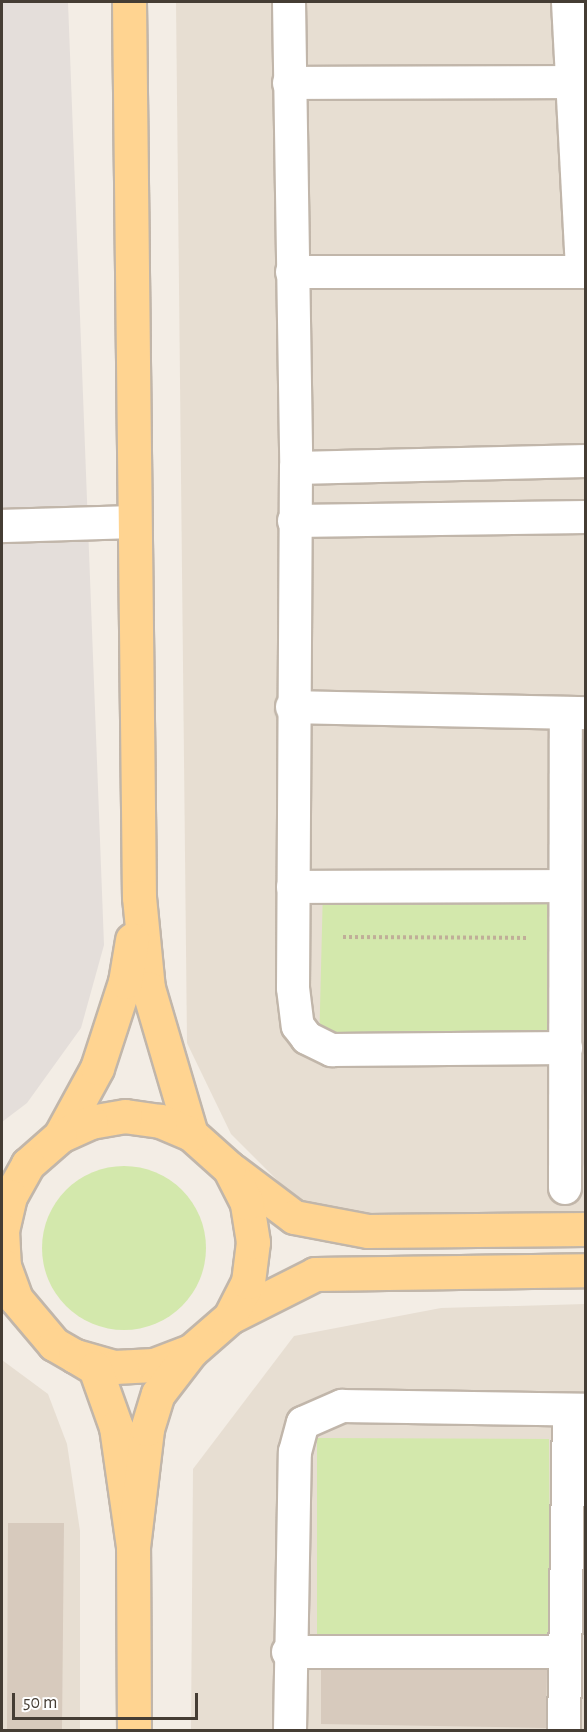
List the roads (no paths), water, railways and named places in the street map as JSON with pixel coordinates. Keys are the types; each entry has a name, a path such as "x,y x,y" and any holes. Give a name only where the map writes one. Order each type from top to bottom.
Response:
{"main road":[{"path":"129,2 139,897 148,988 191,1134"},
{"path":"60,1136 97,1068 125,982 139,897"},
{"path":"2,1186 60,1136 91,1122 125,1116 160,1120 191,1134 229,1168 294,1217 368,1231 585,1229"},
{"path":"28,1164 10,1196 2,1230 4,1266 16,1299 36,1329"},
{"path":"229,1168 248,1203 254,1242 248,1282 230,1317"},
{"path":"134,1731 133,1547 147,1429 158,1394 192,1351 230,1317 315,1274 585,1270"},
{"path":"2,1302 36,1329 95,1368 116,1427 133,1547"},
{"path":"75,1356 124,1367 154,1365 192,1351"}],"street":[{"path":"289,2 296,468 292,706 293,887 295,1010 298,1026 322,1047 566,1048"},
{"path":"292,272 584,272 568,2"},
{"path":"290,83 571,82"},
{"path":"296,468 585,461"},
{"path":"294,521 585,517"},
{"path":"2,526 135,522"},
{"path":"292,706 576,714 565,886 565,1188"},
{"path":"293,887 565,886"},
{"path":"290,1731 288,1652 295,1452 303,1423 342,1406 577,1410 563,1652 564,1731"},
{"path":"288,1652 563,1652"}]}
